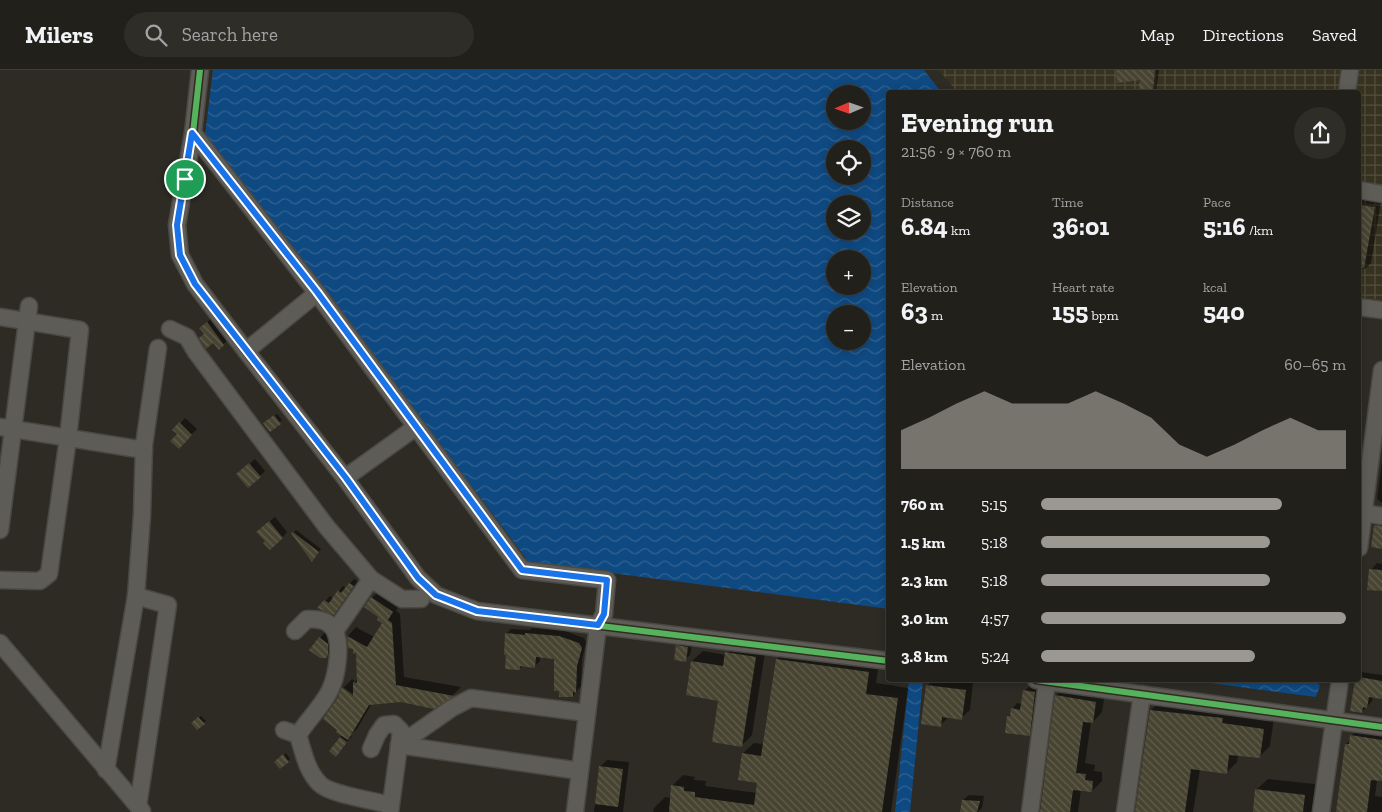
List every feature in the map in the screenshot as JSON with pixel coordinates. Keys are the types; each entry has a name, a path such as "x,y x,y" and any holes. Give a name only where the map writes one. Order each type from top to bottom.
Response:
{"street":[{"path":"200,70 177,225 180,255 195,284 346,478 418,578 436,595 477,611 886,661"},
{"path":"1347,90 1350,70"},
{"path":"192,133 317,292 522,570 607,580 604,614 598,625 575,812"},
{"path":"1361,190 1382,194"},
{"path":"246,351 317,292"},
{"path":"1361,307 1382,310"},
{"path":"0,530 7,428 28,314"},
{"path":"0,316 28,314 80,330 68,438 49,574 40,581 0,580"},
{"path":"170,329 187,337 196,352 326,526 371,579 402,599 421,599"},
{"path":"106,770 136,596 142,515 144,450 158,348"},
{"path":"1361,534 1382,370"},
{"path":"346,478 416,427"},
{"path":"7,428 144,450"},
{"path":"1364,513 1382,516"},
{"path":"335,631 371,579"},
{"path":"136,596 168,605 140,809"},
{"path":"295,631 306,619 317,619 329,623 335,631 338,650 338,670 329,694 291,733 311,772 321,786 390,808 401,731 394,724 384,725 376,734 371,748"},
{"path":"0,643 140,809"},
{"path":"1030,812 1042,682"},
{"path":"1050,682 1382,727"},
{"path":"1321,812 1340,682"},
{"path":"1125,812 1142,694"},
{"path":"399,745 452,708 472,698 587,713"},
{"path":"399,745 580,771"}],"shaded area":[{"path":"939,70 1342,70 1339,90 955,90"},
{"path":"1356,70 1382,70 1382,186 1361,183 1361,90 1353,90"},
{"path":"1361,198 1382,201 1382,300 1361,297"}],"water":[{"path":"213,70 924,70 939,90 886,90 886,609 534,563 530,568 524,560 526,558 205,134"},
{"path":"909,682 923,682 910,812 895,812"},
{"path":"1202,682 1318,682 1320,685 1316,697"}],"building":[{"path":"1116,70 1155,70 1153,90 1138,90 1140,80 1117,83"},
{"path":"1361,205 1375,207 1364,268 1361,268"},
{"path":"207,322 224,345 219,350 213,343 206,349 199,338 204,334 199,328"},
{"path":"274,415 281,424 270,432 263,423"},
{"path":"179,422 192,435 179,449 170,441 177,434 172,430"},
{"path":"249,463 261,477 248,488 236,474"},
{"path":"269,521 283,538 270,550 263,543 265,541 256,532"},
{"path":"1374,525 1382,526 1382,549 1371,547"},
{"path":"293,532 319,552 312,562 291,533"},
{"path":"1369,569 1382,570 1382,591 1367,590"},
{"path":"349,583 354,586 334,615 317,608 324,600 329,603 338,590 341,593"},
{"path":"371,597 393,612 388,620 392,623 396,685 454,696 434,709 401,702 369,705 348,740 336,732 337,730 323,719 337,699 342,687 353,696 353,682 357,683 356,653 353,654 353,649 348,648 347,636 367,647 382,623 377,620 378,617 364,607"},
{"path":"505,633 559,636 579,643 582,648 577,666 576,693 573,692 573,697 559,697 559,691 554,691 554,659 536,657 535,668 520,666 520,670 505,669"},
{"path":"319,637 328,644 328,655 326,658 320,658 309,650"},
{"path":"676,645 688,647 686,662 674,660"},
{"path":"725,652 756,657 742,747 712,742 718,701 686,695 691,661 723,666"},
{"path":"776,659 869,672 866,694 898,698 882,812 669,812 671,785 684,787 684,791 695,792 695,797 754,805 757,783 738,780 742,753 761,756"},
{"path":"1361,677 1382,681 1382,699 1369,697 1367,708 1363,707 1362,713 1350,711 1355,682 1361,682"},
{"path":"926,685 966,690 962,720 942,717 941,727 921,724"},
{"path":"1023,690 1035,692 1030,736 1005,733 1007,716 1010,716 1011,708 1020,710"},
{"path":"1055,695 1096,702 1093,723 1083,722 1076,773 1086,774 1085,780 1093,781 1092,792 1073,790 1070,812 1040,812"},
{"path":"1150,710 1223,718 1222,723 1264,729 1260,758 1229,755 1227,774 1191,769 1185,812 1135,812"},
{"path":"198,717 205,724 197,730 191,723"},
{"path":"1350,735 1382,740 1382,781 1371,780 1367,812 1336,812 1345,744 1349,744"},
{"path":"340,737 347,742 336,757 329,751"},
{"path":"283,754 289,762 280,769 274,762"},
{"path":"599,766 623,769 618,807 595,804"},
{"path":"1255,789 1305,795 1303,812 1253,812"},
{"path":"962,800 980,801 977,812 960,812"}],"cycle path":[{"path":"200,70 193,133 177,225 180,255 195,284 345,478 418,578 436,595 477,611 886,661"},
{"path":"1051,682 1382,727"}],"route":[{"path":"192,133 317,292 522,570 607,580 604,614 598,625 477,611 436,595 418,578 346,478 195,284 180,255 177,225 185,179 192,133"}]}
